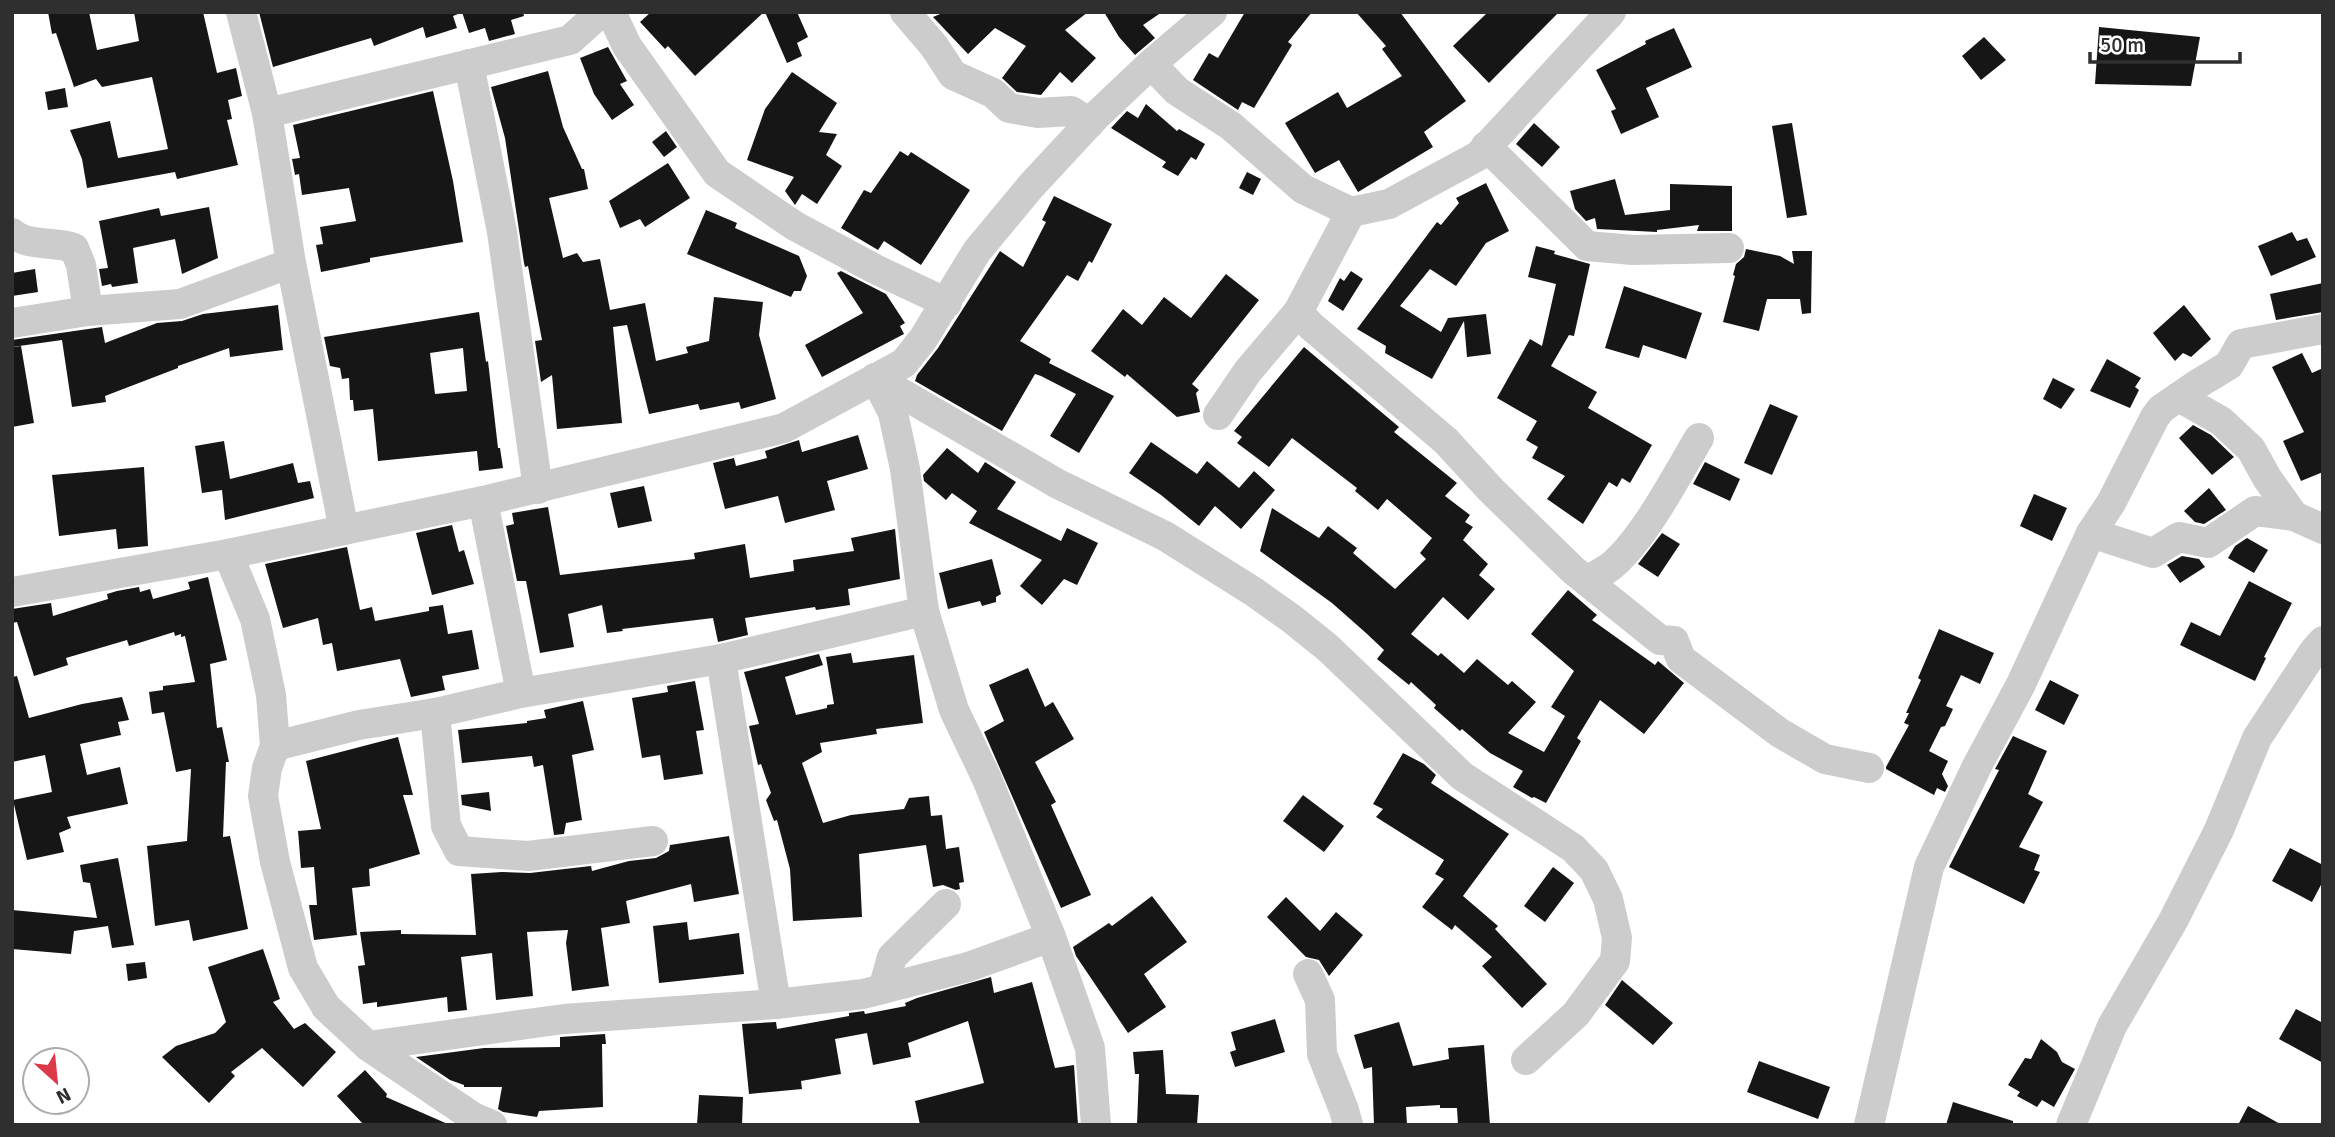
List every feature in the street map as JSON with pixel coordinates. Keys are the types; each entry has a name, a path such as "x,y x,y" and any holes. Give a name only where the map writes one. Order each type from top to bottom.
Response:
{"street":[{"path":"241,12 267,113 291,262 344,530"},
{"path":"267,113 570,40 601,12"},
{"path":"611,12 627,46 717,173 795,226 875,269 947,303"},
{"path":"905,12 954,75 993,93 1009,108 1038,113 1071,111 1090,123"},
{"path":"12,592 228,554 483,501 784,428 904,363 947,303 977,251 1031,186 1090,123 1151,64 1212,12"},
{"path":"1151,64 1177,91 1231,126 1303,189 1351,212 1389,204 1478,156 1611,12"},
{"path":"469,64 502,232 538,489"},
{"path":"1486,146 1587,246 1633,250 1729,248"},
{"path":"1218,415 1248,370 1298,312 1351,212"},
{"path":"12,233 37,242 60,243 74,248 81,265 88,311"},
{"path":"12,323 88,311 180,303 291,262"},
{"path":"1298,312 1311,327 1446,441 1492,490 1587,581 1660,640 1674,641 1681,659 1780,733 1825,759 1869,768"},
{"path":"1869,1125 1929,867 1977,766 2021,684 2091,533 2111,503 2155,417 2161,409 2229,365 2241,344 2323,329"},
{"path":"874,378 893,413 905,469 924,611 954,710 988,779 1051,937 1090,1048 1096,1125"},
{"path":"874,378 1058,484 1165,536 1254,592 1328,649 1462,776 1573,848 1594,870 1608,900 1617,938 1615,961 1576,1014 1526,1060"},
{"path":"2179,397 2221,421 2250,449 2294,516"},
{"path":"1587,581 1610,566 1632,544 1675,480 1699,438"},
{"path":"483,501 522,693"},
{"path":"2091,533 2153,553 2179,537 2208,543 2255,511 2294,516 2323,529"},
{"path":"228,554 255,619 271,695 275,746 267,768 263,796 275,862 303,968 327,1007 368,1046 473,1117 492,1125"},
{"path":"275,746 359,725 435,713 522,693 721,659 924,611"},
{"path":"2071,1125 2112,1026 2173,921 2219,830 2257,738 2323,641"},
{"path":"721,659 776,1004"},
{"path":"435,713 446,826 459,851 528,856 653,841"},
{"path":"883,989 892,957 946,904"},
{"path":"368,1046 564,1019 776,1004 863,993 968,967 1051,937"},
{"path":"1308,974 1320,1000 1322,1054 1348,1125"}],"building":[{"path":"48,12 89,12 97,50 139,41 134,12 203,12 217,73 236,68 242,96 228,100 232,119 227,120 238,165 177,179 175,172 87,188 82,159 70,130 110,121 118,158 168,149 152,77 102,87 96,79 74,87 56,33 52,34"},
{"path":"259,12 458,14 453,16 457,28 426,38 423,27 374,46 371,38 273,67"},
{"path":"462,12 523,12 524,16 511,20 515,34 489,41 485,28 469,33"},
{"path":"651,12 764,12 695,76 668,46 665,49 640,22"},
{"path":"765,12 797,12 808,37 797,43 802,56 787,63"},
{"path":"945,12 1088,12 1065,30 1096,58 1072,83 1060,72 1041,95 1017,92 1002,78 1026,46 995,28 968,54 933,17"},
{"path":"1104,12 1162,12 1143,25 1155,38 1135,55 1119,37"},
{"path":"1245,12 1312,12 1288,42 1292,45 1254,108 1242,102 1238,110 1193,80 1209,53 1218,58"},
{"path":"1356,12 1400,12 1466,101 1424,132 1433,147 1358,192 1339,160 1315,173 1285,123 1338,92 1347,108 1402,76 1382,49 1386,46"},
{"path":"1488,12 1559,12 1489,83 1453,46"},
{"path":"2099,27 2200,37 2191,86 2095,84"},
{"path":"1674,28 1692,67 1646,88 1659,117 1621,134 1611,111 1616,109 1596,70 1646,44 1645,41"},
{"path":"1984,37 2006,60 1981,80 1962,56"},
{"path":"608,47 627,81 620,84 634,105 612,120 594,94 580,58"},
{"path":"548,71 563,127 584,169 588,189 549,198 563,258 577,253 583,262 600,259 610,310 645,303 656,361 688,353 686,347 709,341 714,297 763,302 759,335 776,399 741,409 739,402 700,410 698,404 649,414 627,325 613,327 622,423 557,429 552,375 541,382 535,341 542,340 528,266 525,267 524,263 505,138 491,87"},
{"path":"792,72 837,103 819,132 837,134 826,155 842,166 817,204 802,194 795,205 785,191 794,177 747,160 765,109"},
{"path":"65,88 68,107 48,110 45,92"},
{"path":"433,91 463,242 370,258 370,262 321,272 316,245 323,244 320,227 356,221 349,188 302,195 299,174 295,175 292,159 300,158 293,125"},
{"path":"1146,104 1177,131 1179,129 1205,144 1196,160 1191,157 1178,176 1162,167 1166,162 1111,128 1127,111 1138,118"},
{"path":"1534,123 1560,147 1542,167 1516,144"},
{"path":"1792,123 1807,215 1787,218 1772,126"},
{"path":"666,131 677,147 664,157 652,142"},
{"path":"900,151 908,156 911,152 970,190 921,265 884,241 878,250 841,228 864,190 871,193"},
{"path":"668,163 690,198 645,227 640,219 620,228 609,201"},
{"path":"1247,172 1261,179 1253,195 1239,188"},
{"path":"1615,179 1625,215 1670,210 1670,184 1732,186 1732,231 1697,231 1699,225 1657,232 1597,229 1595,218 1586,221 1575,209 1570,191"},
{"path":"1486,183 1509,231 1486,243 1456,286 1430,269 1400,306 1441,332 1448,318 1486,314 1491,354 1467,357 1464,321 1432,379 1385,353 1386,346 1357,329 1437,222 1441,225 1459,203 1456,198"},
{"path":"1054,196 1112,224 1092,263 1089,261 1078,281 1067,275 1020,341 1051,359 1049,363 1114,396 1079,453 1050,436 1076,394 1041,376 1035,374 1002,431 915,381 1000,251 1023,267 1046,222 1042,220"},
{"path":"209,207 218,258 182,274 175,239 133,248 138,283 102,286 99,269 108,268 99,221 159,208 161,216"},
{"path":"706,210 737,223 735,228 799,256 807,276 801,291 794,291 791,297 687,254"},
{"path":"2292,232 2297,241 2307,238 2316,257 2271,276 2258,246"},
{"path":"1536,246 1590,264 1574,336 1569,335 1551,366 1597,392 1588,408 1652,445 1630,483 1622,478 1617,487 1609,482 1583,524 1547,499 1565,476 1532,458 1538,447 1526,440 1537,421 1497,398 1530,339 1542,346 1556,284 1528,277"},
{"path":"1746,249 1780,256 1794,264 1792,251 1812,251 1811,313 1802,314 1800,299 1767,299 1759,331 1723,322 1736,264 1744,257"},
{"path":"35,269 38,292 12,296 12,273"},
{"path":"841,271 886,294 905,323 900,326 904,334 822,377 805,345 863,313 837,273"},
{"path":"1351,271 1363,279 1343,311 1328,301 1340,278 1344,281"},
{"path":"1226,274 1259,300 1192,384 1199,390 1196,393 1200,412 1177,417 1127,374 1125,377 1091,351 1123,309 1142,325 1164,297 1191,318"},
{"path":"2323,283 2323,312 2276,320 2270,294"},
{"path":"1624,286 1702,313 1686,359 1643,345 1639,358 1605,348"},
{"path":"278,305 283,350 230,357 229,348 105,396 106,402 72,407 62,340 12,347 12,340 102,327 105,343 157,323 182,321 203,314"},
{"path":"2184,305 2211,339 2191,357 2183,353 2175,361 2153,333"},
{"path":"479,312 503,468 479,471 477,451 378,461 373,409 354,411 353,400 350,400 349,378 342,379 340,368 330,366 324,337","holes":["463,348 467,391 435,394 430,353"]},
{"path":"21,346 34,423 12,427 12,347"},
{"path":"1304,347 1399,427 1394,432 1457,483 1445,496 1470,515 1465,522 1473,527 1463,540 1488,564 1479,575 1495,589 1468,620 1443,597 1411,634 1438,656 1441,653 1464,673 1477,659 1508,685 1512,681 1536,702 1508,733 1544,752 1565,716 1551,707 1574,671 1531,634 1568,590 1597,615 1592,620 1655,665 1658,661 1684,683 1644,734 1600,700 1577,738 1581,741 1546,803 1513,787 1523,771 1490,753 1462,729 1460,731 1434,708 1436,705 1411,682 1409,685 1377,659 1384,650 1366,633 1332,603 1260,551 1272,508 1319,538 1328,526 1357,548 1353,553 1395,589 1426,559 1420,553 1432,538 1387,499 1378,510 1355,491 1357,488 1292,438 1269,467 1237,443 1242,437 1234,431"},
{"path":"2302,353 2312,373 2323,368 2323,472 2301,481 2283,441 2304,432 2272,367"},
{"path":"2107,359 2141,378 2135,387 2139,390 2130,408 2090,391"},
{"path":"2053,378 2075,389 2061,409 2043,399"},
{"path":"1770,404 1798,416 1772,475 1744,463"},
{"path":"2193,425 2211,435 2234,457 2212,475 2179,438"},
{"path":"858,435 868,469 827,481 835,510 785,523 778,496 725,509 713,463 734,458 736,466 767,458 765,451 799,440 802,452"},
{"path":"224,441 230,479 293,463 298,483 310,481 314,498 225,520 222,490 202,493 195,446"},
{"path":"1151,442 1197,474 1207,461 1239,488 1254,471 1275,490 1241,529 1215,506 1199,526 1129,473"},
{"path":"947,448 978,473 985,462 1016,482 997,509 1061,541 1067,528 1098,543 1077,585 1064,579 1042,605 1020,586 1042,560 969,523 977,511 952,493 946,500 924,481 923,475"},
{"path":"1705,462 1740,479 1730,501 1693,484"},
{"path":"144,467 148,546 118,549 116,529 59,536 52,475"},
{"path":"644,486 652,521 618,528 610,493"},
{"path":"2209,488 2226,510 2204,524 2195,522 2184,511"},
{"path":"2034,494 2067,508 2052,541 2020,526"},
{"path":"548,507 560,575 695,559 694,553 745,544 750,578 794,571 793,560 854,551 851,538 895,529 900,579 848,589 850,605 816,610 815,607 745,618 748,635 718,642 713,618 607,633 602,605 568,614 574,647 540,653 526,581 517,581 506,526 514,524 512,513"},
{"path":"452,525 459,552 464,550 474,584 432,595 416,533"},
{"path":"1662,533 1680,544 1658,577 1638,564"},
{"path":"2247,538 2268,550 2254,573 2228,558 2235,546"},
{"path":"347,547 360,610 372,607 375,621 429,611 429,607 443,605 448,634 472,630 479,669 442,676 445,690 411,697 400,659 337,671 332,643 323,645 318,618 283,628 265,564"},
{"path":"2182,556 2199,559 2205,567 2180,583 2167,565"},
{"path":"992,559 1001,594 996,597 996,602 982,606 980,601 948,609 939,573"},
{"path":"208,577 227,660 210,664 217,728 222,727 229,762 226,762 223,837 230,836 248,929 193,941 189,920 155,926 147,846 187,841 191,769 176,772 164,712 152,714 149,692 163,690 163,686 195,682 185,636 175,636 174,632 129,646 127,640 66,658 68,665 34,676 17,622 12,623 12,609 51,603 53,616 108,599 107,594 117,591 139,587 140,592 150,589 153,599 190,589 188,582"},
{"path":"2249,581 2292,603 2264,657 2266,658 2255,681 2180,645 2191,622 2220,636"},
{"path":"1939,629 1994,653 1980,684 1961,675 1946,706 1953,709 1929,751 1948,761 1942,774 1948,786 1945,792 1937,788 1934,795 1886,767 1909,725 1904,723 1909,713 1906,713"},
{"path":"851,653 853,663 914,655 923,723 876,729 877,734 820,743 822,752 802,763 823,823 851,815 904,809 909,798 929,796 931,816 942,815 946,849 959,847 964,882 959,883 960,889 956,890 943,885 933,887 926,845 859,854 862,917 793,921 790,869 777,820 774,821 766,800 771,793 761,764 758,765 749,726 759,724 744,672 819,654 823,665 785,677 796,715 834,704 826,657"},
{"path":"1028,668 1045,707 1053,702 1074,739 1035,762 1056,802 1051,805 1091,895 1061,908 984,732 1004,721 989,685"},
{"path":"17,676 29,718 122,697 129,720 118,722 121,735 80,744 87,775 120,767 128,804 67,817 71,828 59,833 64,852 27,860 13,800 52,792 45,755 12,762 12,677"},
{"path":"2050,680 2079,695 2064,725 2035,710"},
{"path":"695,681 704,730 696,731 703,774 664,780 660,755 642,758 632,698 668,692 667,686"},
{"path":"583,701 594,750 572,755 582,820 566,823 564,834 554,835 543,765 534,767 532,756 462,763 458,730 527,723 546,718 544,710"},
{"path":"2013,736 2047,751 2028,794 2043,802 2019,847 2040,855 2034,870 2040,872 2024,904 1949,867 1999,770 1995,769"},
{"path":"398,737 413,795 403,795 420,854 369,869 370,886 352,888 357,935 314,940 309,905 317,905 314,867 301,868 298,831 321,829 306,761"},
{"path":"1403,753 1424,764 1436,775 1431,783 1509,834 1463,896 1498,926 1495,929 1547,984 1522,1008 1482,966 1492,957 1455,925 1452,930 1422,907 1444,879 1435,874 1444,860 1376,817 1383,809 1373,804"},
{"path":"489,792 491,811 462,805 461,795"},
{"path":"1303,795 1344,826 1324,852 1283,821"},
{"path":"729,836 739,894 694,902 691,884 626,901 630,923 601,928 609,986 572,991 566,943 568,930 527,932 533,996 496,1000 492,953 461,957 467,1010 448,1012 447,997 377,1007 377,1002 363,1004 358,966 365,965 360,932 401,930 401,934 476,935 471,874 530,873 591,866 592,871 629,861 656,858 669,851 670,845"},
{"path":"2290,848 2323,865 2323,881 2312,902 2272,881"},
{"path":"118,858 134,945 112,948 108,926 74,931 71,954 12,949 12,910 97,918 90,883 83,882 80,865"},
{"path":"1553,867 1574,883 1545,922 1524,906"},
{"path":"1152,896 1187,942 1144,974 1166,1007 1128,1033 1076,956 1073,947 1109,923 1112,926"},
{"path":"1286,897 1320,931 1336,912 1363,935 1329,976 1319,960 1306,957 1267,917"},
{"path":"687,922 689,940 739,933 744,974 659,983 653,926"},
{"path":"263,949 280,999 273,1002 294,1029 305,1023 336,1052 303,1087 262,1048 231,1072 235,1076 209,1103 162,1057 176,1046 215,1033 226,1022 208,967"},
{"path":"145,962 147,978 128,981 126,964"},
{"path":"991,977 994,993 1032,982 1055,1068 1074,1065 1078,1125 920,1125 915,1101 984,1083 968,1021 908,1043 911,1057 873,1065 867,1033 835,1039 841,1074 801,1081 802,1089 749,1094 742,1024 776,1022 777,1029 849,1016 849,1013 864,1011 865,1014 906,1006 905,1003 917,998"},
{"path":"1622,980 1673,1023 1653,1045 1605,1005"},
{"path":"2296,1009 2323,1023 2323,1063 2279,1039"},
{"path":"1275,1019 1285,1052 1235,1067 1230,1052 1236,1050 1231,1032"},
{"path":"1399,1022 1413,1066 1449,1059 1448,1048 1484,1045 1490,1125 1458,1125 1457,1108 1440,1108 1440,1105 1406,1107 1407,1125 1374,1125 1372,1067 1364,1069 1354,1035"},
{"path":"605,1034 606,1044 602,1044 603,1107 539,1111 537,1117 498,1109 502,1087 464,1087 416,1057 484,1048 560,1047 560,1037"},
{"path":"2041,1039 2057,1052 2062,1062 2075,1069 2054,1107 2042,1100 2037,1107 2017,1096 2020,1092 2008,1085 2025,1058 2031,1059"},
{"path":"1163,1050 1166,1094 1199,1095 1197,1125 1137,1125 1139,1074 1135,1074 1133,1052"},
{"path":"1759,1061 1830,1087 1818,1119 1747,1092"},
{"path":"365,1070 387,1094 386,1097 450,1125 364,1125 337,1096"},
{"path":"699,1095 743,1097 742,1125 697,1125"},
{"path":"1953,1102 2013,1121 2013,1125 1946,1125"},
{"path":"2248,1106 2282,1125 2238,1125"}]}
